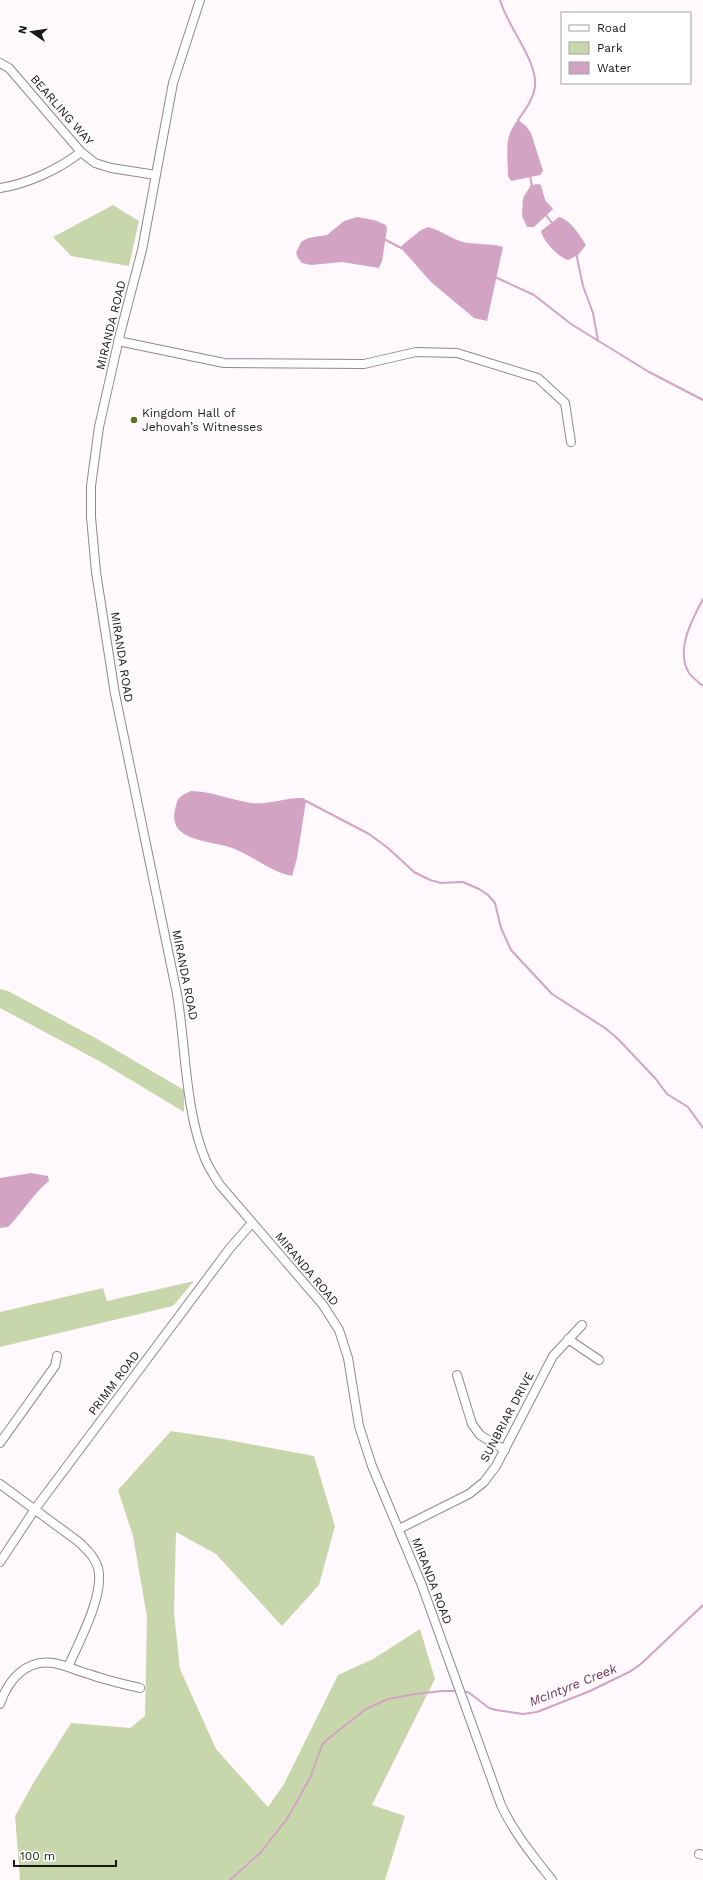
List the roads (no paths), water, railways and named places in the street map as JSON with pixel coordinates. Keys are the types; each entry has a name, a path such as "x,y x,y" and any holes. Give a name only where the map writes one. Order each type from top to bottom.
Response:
{"street":[{"name":"MIRANDA ROAD","path":"200,0 174,84 142,250 118,341 99,427 91,486 91,517 97,582 115,694 178,994 183,1026 191,1104 197,1136 206,1162 213,1174 252,1223 323,1305 339,1330 348,1358 357,1414 363,1439 372,1466 421,1583 501,1805 508,1821 552,1880"},
{"name":"BEARLING WAY","path":"0,63 9,68 81,152 95,162 111,168 156,175"},
{"path":"0,188 30,180 68,162 81,152"},
{"path":"118,341 224,363 364,364 416,352 456,354 538,378 565,403 571,442"},
{"name":"PRIMM ROAD","path":"0,1562 35,1509 230,1248 252,1223"},
{"name":"SUNBRIAR DRIVE","path":"399,1529 469,1494 484,1482 496,1466 505,1450 547,1366 559,1348 582,1325"},
{"path":"568,1339 599,1360"},
{"path":"0,1443 55,1366 58,1356"},
{"path":"456,1375 472,1424 480,1435 505,1450"},
{"path":"0,1484 79,1542 90,1553 98,1568 100,1583 97,1598 68,1667"},
{"path":"0,1704 7,1686 20,1671 45,1663 68,1667 90,1675 140,1688"}],"water":[{"path":"518,120 526,126 531,133 543,171 540,175 511,181 508,176 507,146 510,133"},
{"path":"531,185 541,185 545,200 553,209 534,227 527,227 522,216 523,198"},
{"path":"357,217 374,220 386,225 387,229 382,261 379,268 342,262 311,265 302,263 298,258 296,253 301,242 308,238 327,235 344,221"},
{"path":"559,217 571,225 586,245 578,255 568,260 560,256 552,248 542,235 541,231"},
{"path":"428,227 463,242 503,247 487,321 474,318 431,282 400,247 421,230"},
{"path":"191,791 206,792 251,803 264,803 304,798 306,801 297,858 292,876 271,868 237,850 196,839 186,835 178,829 175,821 177,802 181,796"},
{"path":"31,1173 48,1176 49,1181 8,1227 0,1228 0,1178"}],"waterway":[{"path":"500,0 527,55 535,77 535,87 532,96 518,120 519,122"},
{"path":"530,175 532,187"},
{"path":"545,214 552,223"},
{"path":"384,239 401,248"},
{"path":"576,253 583,286 593,313 598,341"},
{"path":"495,277 534,295 571,324 649,372 703,400"},
{"name":"McIntyre Creek","path":"703,599 694,616 684,645 685,664 689,673 703,686"},
{"path":"304,803 306,801 369,834 388,848 414,872 430,880 441,883 463,882 488,895 495,903 501,928 511,950 552,994 605,1028 618,1039 655,1078 667,1094 688,1107 703,1128"},
{"name":"McIntyre Creek","path":"463,1692 468,1692 489,1708 496,1710 523,1714 537,1712 590,1691 631,1671 642,1663 703,1605"},
{"name":"McIntyre Creek","path":"230,1880 261,1852 287,1819 311,1776 322,1745 328,1739 366,1709 388,1699 415,1694 457,1691"}],"place":[{"name":"Kingdom Hall of Jehovah’s Witnesses","path":"134,420"}]}
